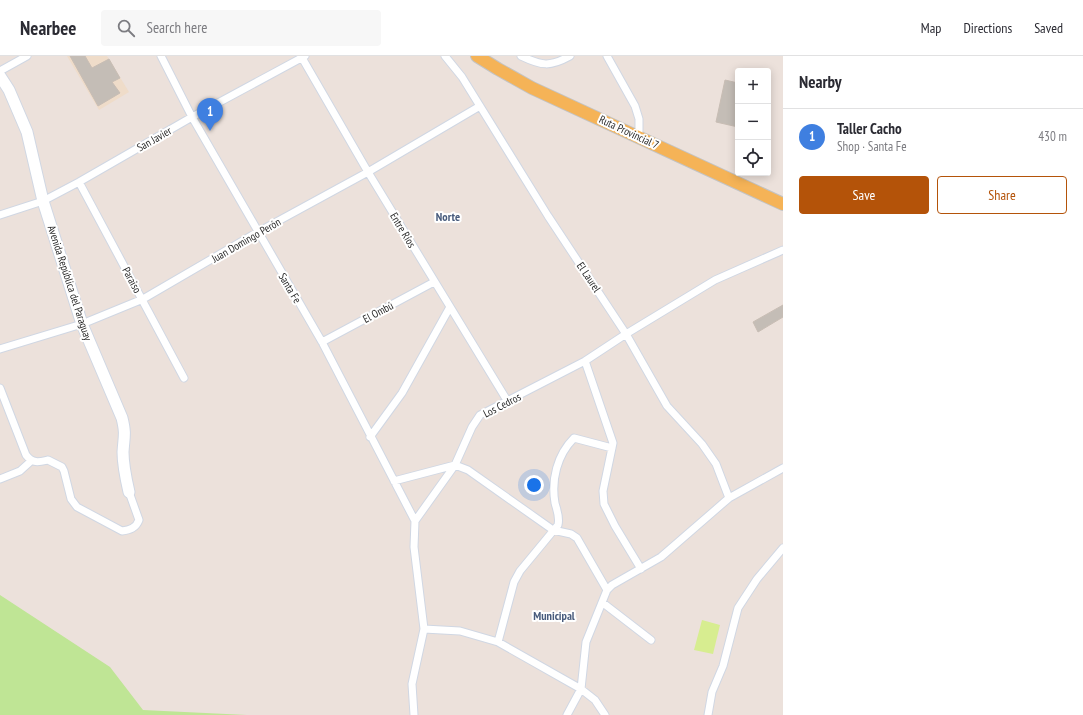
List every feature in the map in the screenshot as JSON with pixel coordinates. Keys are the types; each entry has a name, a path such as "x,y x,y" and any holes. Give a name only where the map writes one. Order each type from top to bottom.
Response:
{"main road":[{"name":"Ruta Provincial 7","path":"477,56 532,88 639,136 783,204"},
{"name":"Avenida República del Paraguay","path":"0,76 10,90 27,132 43,201 82,324 122,418 126,434 123,451 129,492"}],"street":[{"path":"0,71 27,56"},
{"name":"Santa Fe","path":"160,56 192,117 322,342 370,437 415,521"},
{"name":"San Javier","path":"0,215 43,201 303,56"},
{"name":"Entre Ríos","path":"303,56 368,172 508,402"},
{"name":"El Laurel","path":"446,56 462,78 548,216 626,334 667,406 702,444 716,464 729,498"},
{"path":"521,56 545,64 556,64 570,56"},
{"path":"608,56 635,106 639,119 639,136"},
{"name":"Juan Domingo Perón","path":"0,349 82,324 143,299 258,232 368,172 480,106"},
{"name":"Paraiso","path":"79,182 184,378"},
{"name":"Los Cedros","path":"415,521 455,465 472,427 480,415 508,402 585,361 626,334 715,280 783,250"},
{"name":"El Ombú","path":"322,342 434,282"},
{"path":"370,437 402,393 450,307"},
{"path":"585,361 613,443 603,491 604,504 615,526 641,569"},
{"path":"0,388 26,455 30,461 38,462 48,460 62,467 71,499 77,507 122,531 130,530 139,520 129,492"},
{"path":"498,642 514,582 520,571 558,525 559,519 555,502 554,478 569,443 574,438 612,448"},
{"path":"0,479 20,471 30,461"},
{"path":"394,481 455,465 468,470 553,530 570,534 577,538 607,590"},
{"path":"568,715 581,689 586,642 607,590 612,585 661,557 678,544 729,498 783,468"},
{"path":"414,715 412,684 424,629 414,547 415,521"},
{"path":"708,715 712,692 723,666 738,608 757,579 783,548"},
{"path":"603,603 651,640"},
{"path":"424,629 460,631 498,642 581,689 595,700 605,715"}],"shaded area":[{"path":"67,56 107,56 129,92 99,110"}],"green space":[{"path":"0,595 110,667 143,710 247,715 0,715"},
{"path":"702,620 720,625 713,654 694,650"}],"building":[{"path":"70,56 85,56 92,68 109,59 120,78 112,82 120,93 98,106"},
{"path":"725,80 735,82 735,126 716,122"},
{"path":"783,305 783,317 758,332 753,322"}],"place":[{"name":"Taller Cacho","path":"210,131"}],"district":[{"name":"Norte","path":"448,216"},
{"name":"Municipal","path":"554,615"}]}
